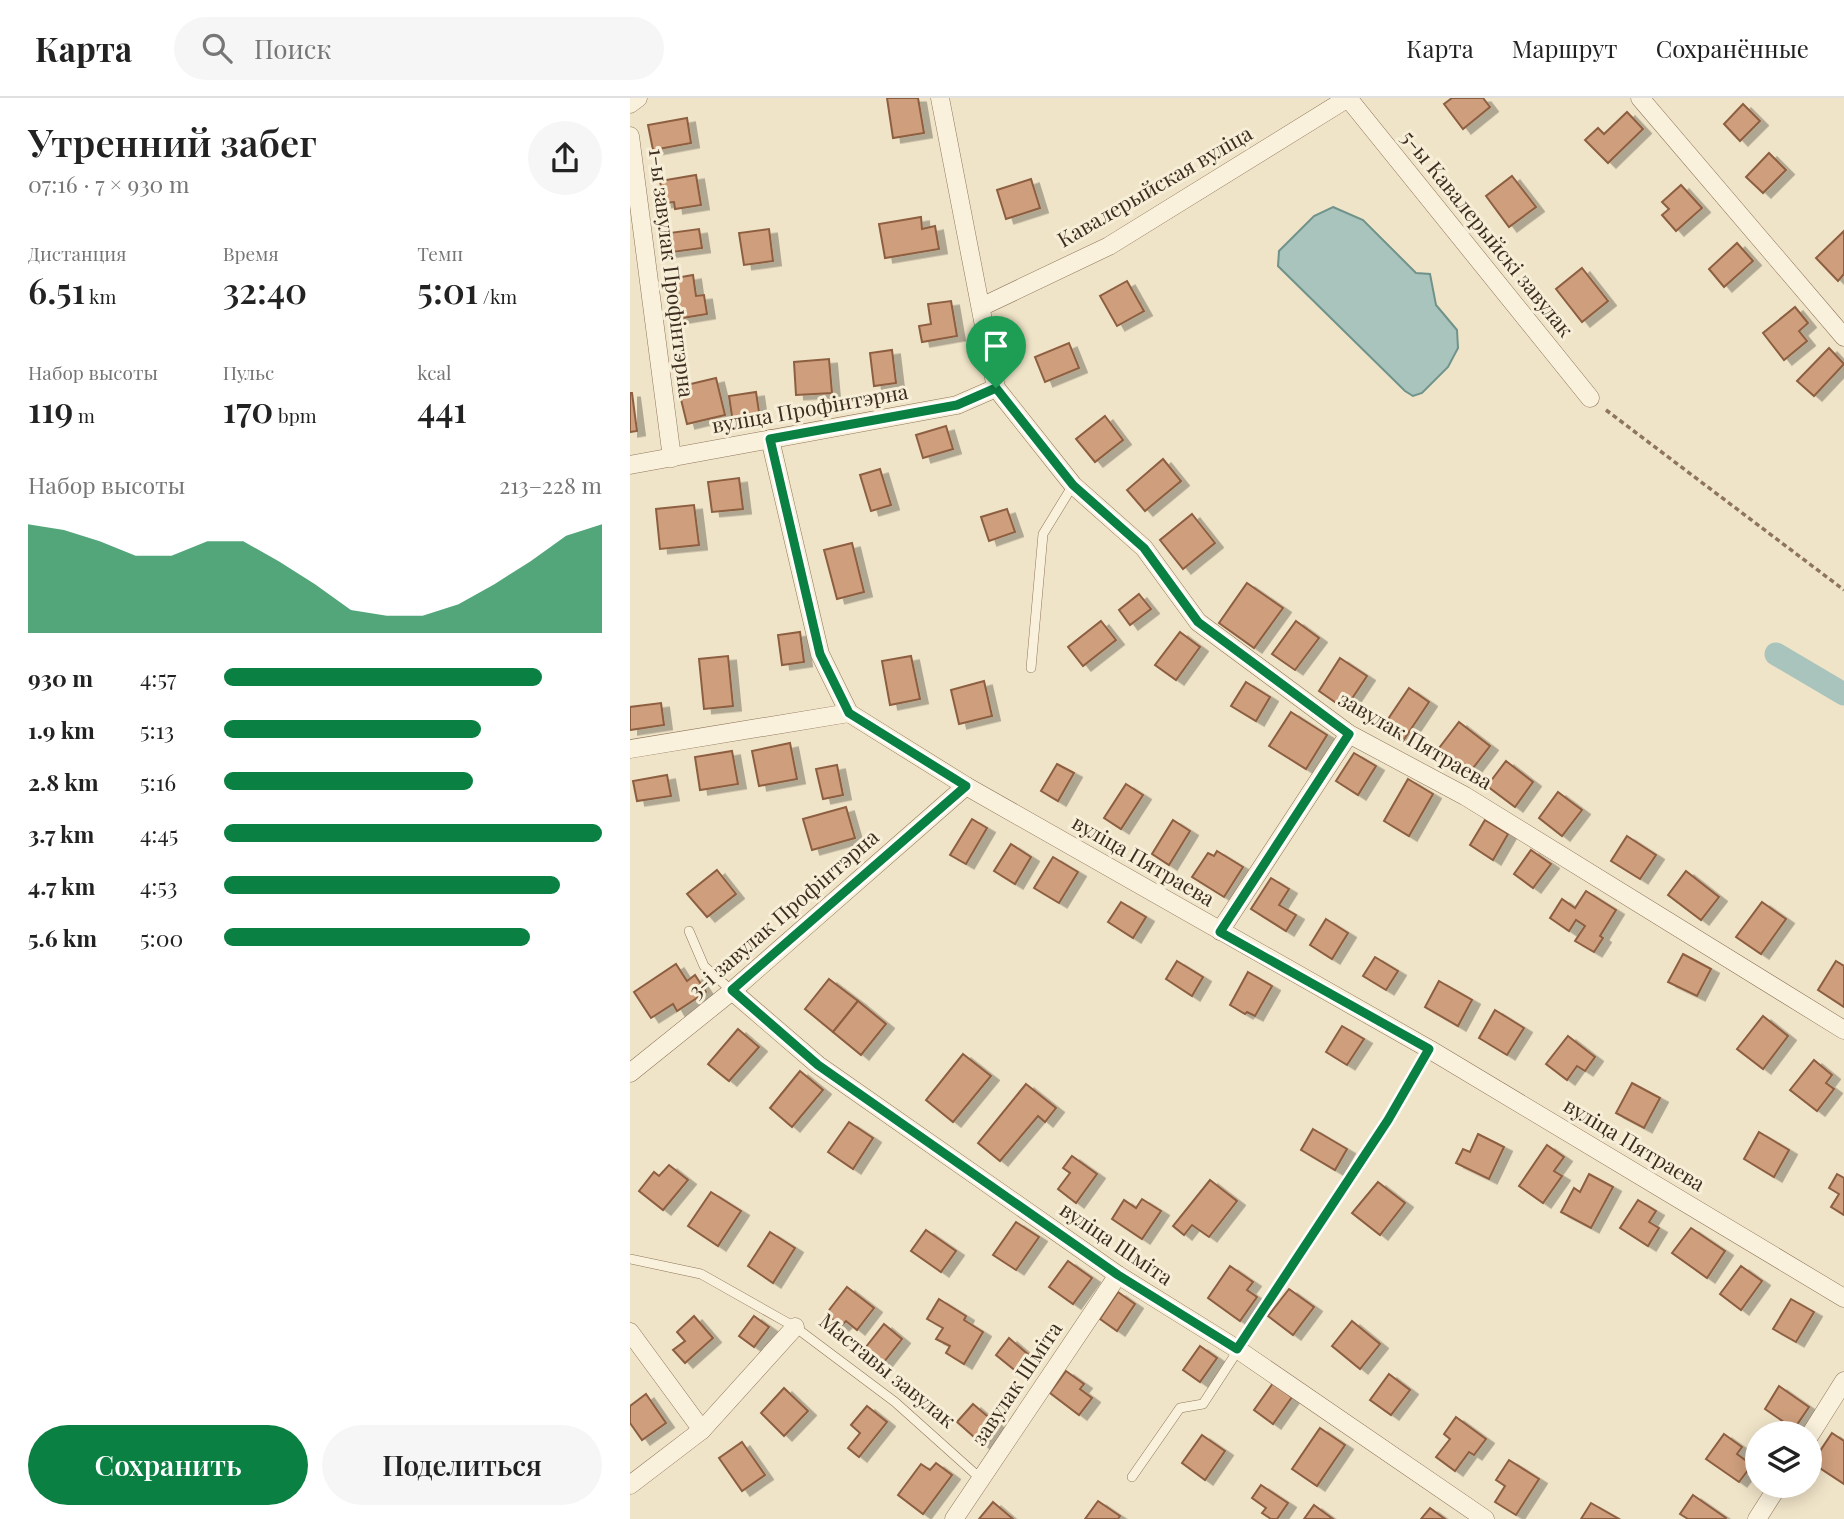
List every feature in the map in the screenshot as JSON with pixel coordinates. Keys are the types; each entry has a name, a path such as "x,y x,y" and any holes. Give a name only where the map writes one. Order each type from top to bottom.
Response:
{"street":[{"path":"630,104 638,98"},
{"path":"940,98 996,388"},
{"name":"Кавалерыйская вуліца","path":"981,307 1109,246 1348,98"},
{"name":"5-ы Кавалерыйскі завулак","path":"1348,98 1590,398"},
{"path":"1640,98 1844,337"},
{"name":"1-ы завулак Профінтэрна","path":"630,136 672,458"},
{"name":"вуліца Профінтэрна","path":"630,465 957,405 996,388"},
{"name":"завулак Пятраева","path":"996,388 1073,485 1144,548 1198,622 1349,734 1465,796 1844,1030"},
{"path":"630,749 849,713 820,654 770,439"},
{"name":"вуліца Пятраева","path":"849,713 966,786 1429,1049 1844,1298"},
{"path":"1220,932 1349,734"},
{"name":"3-і завулак Профінтэрна","path":"630,1073 732,990 966,786"},
{"name":"вуліца Шміта","path":"732,990 818,1065 1118,1275 1237,1349 1485,1519"},
{"name":"завулак Шміта","path":"954,1519 1118,1275"},
{"name":"Маставы завулак","path":"630,1485 702,1430 795,1326"},
{"path":"630,1332 702,1430"},
{"path":"1819,1421 1844,1381"},
{"path":"1757,1519 1770,1498"}],"lane":[{"path":"1031,668 1043,534 1073,485"},
{"path":"689,931 704,966 732,990"},
{"path":"1132,1477 1180,1408 1203,1404 1388,1120 1429,1049"},
{"name":"Маставы завулак","path":"630,1259 701,1274 795,1326 895,1402 981,1479"}],"path":[{"path":"1590,398 1844,590"}],"water":[{"path":"1333,207 1363,220 1416,273 1430,274 1436,305 1457,330 1458,348 1448,367 1422,393 1413,396 1405,391 1278,266 1279,251 1314,216"}],"building":[{"path":"887,98 918,98 924,133 893,138"},
{"path":"1452,98 1483,98 1490,107 1463,129 1444,104"},
{"path":"1743,104 1760,121 1740,141 1724,124"},
{"path":"1627,112 1643,129 1608,163 1585,140 1598,128 1604,134"},
{"path":"687,118 691,143 653,150 648,125"},
{"path":"1769,153 1786,170 1763,193 1746,177"},
{"path":"696,175 701,205 675,209 674,202 664,203 660,181"},
{"path":"1512,176 1536,207 1509,227 1486,196"},
{"path":"1031,179 1040,208 1006,219 997,190"},
{"path":"1681,185 1702,208 1676,231 1662,215 1669,209 1662,202"},
{"path":"921,217 922,229 935,226 939,249 885,258 879,224"},
{"path":"699,229 702,248 665,253 662,234"},
{"path":"769,229 773,261 744,265 739,233"},
{"path":"1844,231 1844,274 1838,281 1816,258"},
{"path":"1737,243 1753,261 1724,287 1709,269"},
{"path":"1582,268 1608,301 1582,322 1556,289"},
{"path":"693,275 696,296 704,295 707,314 676,319 670,279"},
{"path":"1127,281 1144,311 1117,326 1100,296"},
{"path":"951,301 957,336 922,342 919,326 931,324 928,304"},
{"path":"1795,307 1808,323 1799,331 1807,341 1784,360 1763,333"},
{"path":"1069,343 1079,368 1045,382 1035,357"},
{"path":"1829,348 1844,364 1814,396 1797,381"},
{"path":"892,350 896,383 874,386 870,353"},
{"path":"829,359 832,393 796,395 794,362"},
{"path":"716,378 725,415 687,424 678,387"},
{"path":"756,392 760,419 733,423 729,396"},
{"path":"630,393 637,431 630,432"},
{"path":"1105,416 1123,440 1095,462 1076,439"},
{"path":"946,426 953,449 923,458 916,435"},
{"path":"1163,459 1181,481 1145,511 1127,490"},
{"path":"880,469 891,505 871,511 860,475"},
{"path":"739,478 743,509 712,512 708,482"},
{"path":"694,505 699,545 660,549 656,509"},
{"path":"1007,509 1015,532 989,541 981,517"},
{"path":"1192,514 1215,543 1183,569 1160,540"},
{"path":"852,543 864,592 837,599 824,550"},
{"path":"1247,583 1283,608 1254,648 1219,623"},
{"path":"1139,594 1151,609 1130,625 1119,610"},
{"path":"1101,621 1116,640 1083,666 1068,647"},
{"path":"1296,621 1319,638 1295,670 1272,654"},
{"path":"800,632 804,662 782,665 778,635"},
{"path":"1180,632 1200,647 1176,680 1155,665"},
{"path":"728,656 733,706 704,709 699,659"},
{"path":"911,656 920,699 890,705 882,661"},
{"path":"1340,658 1367,676 1345,709 1319,691"},
{"path":"984,681 992,716 959,724 951,690"},
{"path":"1246,682 1270,697 1256,721 1231,706"},
{"path":"1409,688 1429,702 1403,741 1382,728"},
{"path":"661,703 664,725 630,730 630,707"},
{"path":"1291,712 1327,735 1306,769 1269,746"},
{"path":"1459,722 1490,746 1467,776 1436,752"},
{"path":"790,743 797,779 759,786 752,751"},
{"path":"732,751 738,784 700,790 695,757"},
{"path":"1354,753 1376,766 1358,795 1336,781"},
{"path":"1506,761 1533,782 1515,807 1487,786"},
{"path":"1057,764 1074,773 1058,801 1041,791"},
{"path":"837,765 843,795 823,799 816,769"},
{"path":"667,775 671,796 637,801 633,781"},
{"path":"1408,779 1433,794 1409,836 1384,821"},
{"path":"1126,784 1143,795 1121,829 1104,818"},
{"path":"1558,792 1582,810 1562,836 1539,818"},
{"path":"846,807 855,838 812,850 803,819"},
{"path":"972,819 987,828 966,864 950,855"},
{"path":"1173,820 1190,831 1169,865 1152,854"},
{"path":"1485,820 1508,834 1493,860 1470,845"},
{"path":"1627,836 1656,855 1640,879 1611,861"},
{"path":"1011,844 1031,857 1015,884 994,871"},
{"path":"1531,850 1551,864 1533,888 1514,874"},
{"path":"1217,851 1243,867 1224,897 1192,877 1208,853 1214,856"},
{"path":"1053,857 1078,872 1059,903 1034,888"},
{"path":"717,870 736,894 707,917 687,894"},
{"path":"1686,871 1719,897 1701,920 1668,895"},
{"path":"1271,878 1289,889 1279,905 1296,915 1286,931 1251,909"},
{"path":"1586,891 1616,910 1600,936 1603,938 1594,952 1575,941 1585,926 1576,920 1569,931 1550,918 1562,899 1575,908"},
{"path":"1121,902 1146,917 1133,938 1108,922"},
{"path":"1762,902 1786,919 1761,954 1736,937"},
{"path":"1326,919 1348,933 1332,959 1310,945"},
{"path":"1683,954 1711,969 1697,996 1668,982"},
{"path":"1375,957 1398,971 1386,990 1363,976"},
{"path":"1177,961 1203,977 1192,996 1166,979"},
{"path":"1836,961 1844,966 1844,1007 1818,990"},
{"path":"676,964 687,981 695,975 706,992 677,1011 673,1004 651,1018 634,992"},
{"path":"1248,972 1272,986 1255,1016 1247,1012 1245,1014 1230,1005"},
{"path":"829,979 858,1001 833,1032 805,1009"},
{"path":"1439,981 1472,1000 1458,1026 1425,1007"},
{"path":"858,1001 886,1024 861,1055 833,1032"},
{"path":"1495,1010 1524,1028 1507,1055 1479,1038"},
{"path":"1763,1016 1788,1036 1763,1069 1737,1049"},
{"path":"1342,1026 1364,1039 1347,1065 1326,1052"},
{"path":"738,1029 759,1047 729,1081 708,1064"},
{"path":"1568,1036 1595,1057 1585,1071 1577,1066 1567,1080 1546,1064"},
{"path":"963,1054 991,1076 953,1122 926,1100"},
{"path":"1814,1060 1832,1075 1826,1083 1834,1089 1817,1111 1790,1090"},
{"path":"800,1071 823,1090 792,1127 770,1108"},
{"path":"1632,1083 1660,1098 1644,1128 1616,1113"},
{"path":"1026,1084 1056,1108 1045,1122 1038,1116 1000,1161 978,1143"},
{"path":"849,1122 873,1138 853,1169 828,1152"},
{"path":"1313,1129 1347,1149 1335,1170 1301,1150"},
{"path":"1759,1132 1789,1150 1774,1177 1744,1159"},
{"path":"1478,1134 1504,1147 1489,1179 1456,1163 1463,1149 1470,1152"},
{"path":"1547,1145 1564,1157 1554,1171 1562,1176 1543,1203 1519,1186"},
{"path":"1072,1156 1097,1174 1076,1203 1058,1189 1070,1173 1063,1168"},
{"path":"669,1165 688,1180 663,1210 639,1191 654,1172 659,1176"},
{"path":"1589,1174 1613,1187 1591,1228 1561,1212 1574,1188 1580,1192"},
{"path":"1837,1174 1844,1178 1844,1215 1831,1207 1839,1194 1829,1188"},
{"path":"1210,1180 1237,1201 1209,1237 1192,1225 1184,1235 1173,1226"},
{"path":"1378,1182 1405,1203 1380,1235 1352,1213"},
{"path":"711,1192 741,1211 718,1246 688,1226"},
{"path":"1142,1199 1161,1211 1142,1239 1112,1219 1124,1200 1136,1208"},
{"path":"1638,1200 1656,1211 1649,1222 1659,1228 1648,1246 1620,1228"},
{"path":"1016,1222 1039,1237 1016,1270 993,1255"},
{"path":"1691,1228 1725,1251 1707,1278 1672,1253"},
{"path":"926,1230 956,1251 941,1272 911,1251"},
{"path":"770,1232 795,1248 773,1283 748,1266"},
{"path":"1068,1261 1092,1278 1073,1304 1049,1287"},
{"path":"1230,1266 1253,1282 1247,1290 1257,1297 1240,1321 1208,1298"},
{"path":"1741,1266 1762,1281 1741,1310 1720,1294"},
{"path":"847,1287 874,1308 857,1330 846,1321 841,1326 826,1314"},
{"path":"1289,1289 1314,1307 1293,1335 1268,1316"},
{"path":"1118,1292 1135,1304 1117,1331 1100,1319"},
{"path":"939,1299 966,1316 964,1320 983,1332 964,1364 946,1353 950,1346 936,1339 943,1328 927,1319"},
{"path":"1791,1299 1814,1312 1796,1342 1773,1329"},
{"path":"694,1316 713,1338 685,1363 673,1350 685,1341 677,1332"},
{"path":"754,1316 769,1327 754,1347 739,1336"},
{"path":"1352,1321 1380,1344 1360,1369 1332,1346"},
{"path":"884,1324 902,1339 880,1367 862,1352"},
{"path":"1009,1338 1030,1356 1017,1372 996,1355"},
{"path":"1200,1346 1217,1358 1200,1382 1183,1370"},
{"path":"1066,1371 1084,1384 1080,1389 1092,1398 1079,1415 1050,1393"},
{"path":"1389,1374 1410,1390 1391,1415 1370,1400"},
{"path":"1273,1383 1292,1397 1273,1424 1254,1410"},
{"path":"1779,1386 1809,1407 1799,1421 1782,1421 1765,1409"},
{"path":"784,1388 808,1411 784,1436 761,1413"},
{"path":"646,1394 666,1423 642,1440 630,1423 630,1406"},
{"path":"973,1404 999,1426 983,1445 957,1422"},
{"path":"867,1406 887,1422 859,1457 848,1448 860,1433 851,1425"},
{"path":"1456,1417 1486,1439 1474,1455 1469,1452 1455,1471 1436,1457 1450,1439 1444,1434"},
{"path":"1320,1428 1345,1445 1317,1486 1292,1469"},
{"path":"1832,1433 1844,1441 1844,1484 1822,1470 1822,1448"},
{"path":"1724,1434 1742,1447 1737,1454 1745,1460 1745,1474 1739,1482 1706,1459"},
{"path":"1202,1435 1225,1451 1205,1480 1182,1463"},
{"path":"742,1442 765,1475 742,1491 719,1458"},
{"path":"1509,1460 1539,1479 1516,1515 1495,1502 1505,1486 1496,1480"},
{"path":"936,1463 952,1475 923,1514 898,1495 921,1464 930,1470"},
{"path":"1261,1485 1288,1503 1277,1519 1271,1519 1262,1513 1266,1508 1252,1498"},
{"path":"1693,1495 1726,1518 1688,1519 1680,1514"},
{"path":"1098,1501 1120,1516 1118,1519 1085,1519"},
{"path":"993,1502 1013,1519 979,1519"},
{"path":"1591,1503 1619,1519 1581,1519"},
{"path":"1314,1505 1333,1519 1304,1519"},
{"path":"1430,1508 1445,1519 1421,1519"}],"waterway":[{"path":"1776,654 1844,694"}],"route":[{"path":"996,388 1073,485 1144,548 1198,622 1349,734 1220,932 1429,1049 1388,1120 1237,1349 1118,1275 818,1065 732,990 966,786 849,713 820,654 770,439 957,405 996,388"}]}
